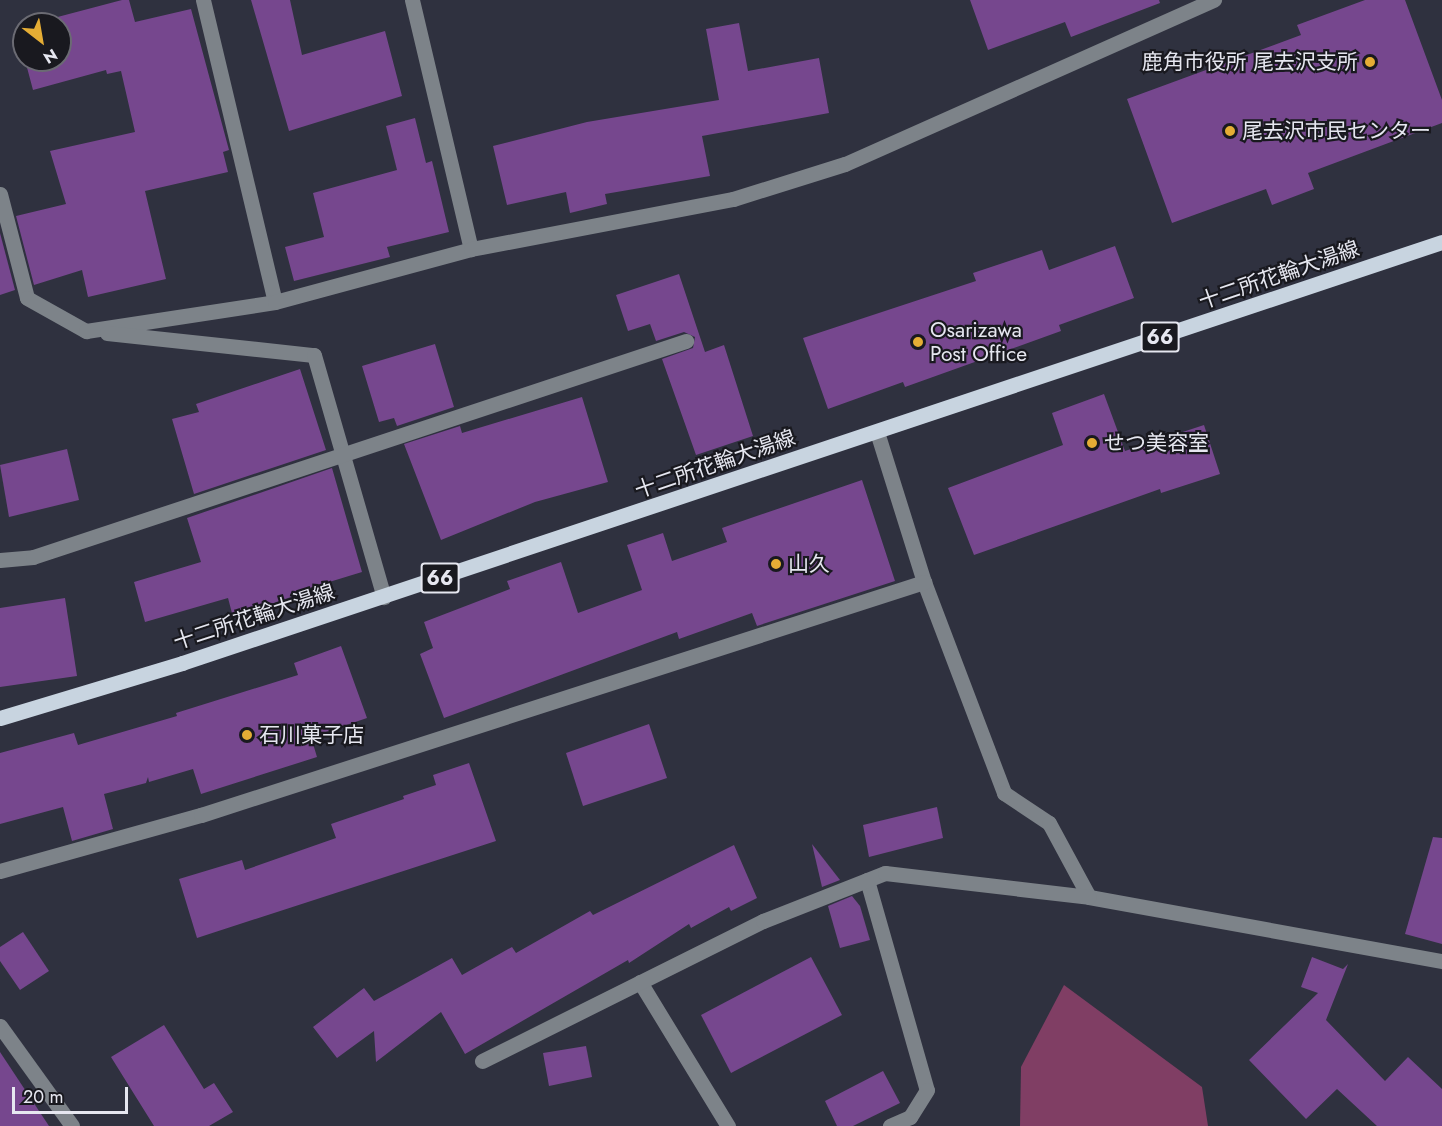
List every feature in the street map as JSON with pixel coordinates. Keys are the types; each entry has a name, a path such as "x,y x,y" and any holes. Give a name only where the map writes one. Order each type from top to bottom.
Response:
{"main road":[{"name":"十二所花輪大湯線","path":"0,718 384,597 1442,242"}],"street":[{"path":"203,0 275,302"},
{"path":"412,0 471,249"},
{"path":"86,331 275,302 471,249 733,199 844,164 1214,0"},
{"path":"0,194 27,298 86,331 314,355 384,597"},
{"path":"0,560 33,557 686,342"},
{"path":"877,432 924,582 1004,793 1049,823 1089,897"},
{"path":"0,871 201,815 924,582"},
{"path":"483,1061 763,921 885,873 1089,897 1442,961"},
{"path":"867,880 927,1090 910,1117 890,1126"},
{"path":"640,982 728,1126"},
{"path":"0,1026 72,1126"}],"shaded area":[{"path":"1064,985 1202,1087 1208,1126 1020,1126 1021,1067"}],"building":[{"path":"122,0 129,0 135,22 191,9 229,150 223,152 228,172 145,191 166,279 88,297 82,270 34,285 16,216 66,204 50,151 135,132 121,71 107,74 106,70 33,90 28,72 72,72 72,13"},
{"path":"251,0 290,0 302,55 385,31 402,96 289,131"},
{"path":"970,0 1159,0 1160,3 1071,37 1065,22 988,50"},
{"path":"1365,0 1405,0 1442,100 1442,123 1308,173 1314,189 1272,205 1266,189 1172,223 1127,99 1301,35 1297,25"},
{"path":"739,23 748,71 819,58 829,113 702,136 710,176 605,194 607,204 570,213 566,192 507,205 493,146 587,122 719,100 706,29"},
{"path":"415,118 426,163 432,161 449,232 387,247 390,257 294,281 285,247 324,237 313,193 397,170 386,126"},
{"path":"0,233 15,290 0,295"},
{"path":"1115,246 1134,298 1059,325 1061,331 905,387 903,382 828,409 803,338 976,281 973,273 1042,250 1049,270"},
{"path":"679,274 705,352 724,345 753,436 696,455 662,359 693,348 695,337 684,332 656,341 650,324 628,331 616,295"},
{"path":"435,344 454,407 397,426 394,418 379,422 362,366"},
{"path":"300,369 326,450 194,494 172,419 199,412 196,404"},
{"path":"1104,394 1125,451 1204,425 1220,474 1161,493 1160,489 974,555 948,488 1063,445 1052,413"},
{"path":"582,397 608,482 535,502 441,540 404,444 460,426 462,433"},
{"path":"67,449 79,500 9,517 0,465"},
{"path":"332,468 362,572 290,594 291,597 233,617 228,598 145,622 134,582 201,562 187,518"},
{"path":"862,480 895,581 757,626 752,613 679,639 677,632 444,718 420,654 433,648 424,622 510,589 507,581 561,562 578,613 642,590 627,545 663,533 672,561 727,542 722,528"},
{"path":"65,598 77,676 0,687 0,608"},
{"path":"341,646 367,718 311,737 317,757 201,794 193,769 149,782 148,777 146,783 104,794 113,829 72,841 63,807 0,824 0,753 74,733 78,745 177,716 176,713 298,675 294,663"},
{"path":"649,724 667,778 583,806 566,753"},
{"path":"469,763 496,841 197,938 179,879 242,860 245,870 336,838 331,824 404,799 403,796 436,785 433,775"},
{"path":"937,807 943,838 869,857 863,825"},
{"path":"1433,837 1442,838 1442,944 1405,934"},
{"path":"812,844 840,880 822,887"},
{"path":"734,845 757,898 731,911 729,907 691,928 689,924 629,963 628,960 465,1054 441,1012 376,1062 374,1031 337,1058 313,1027 364,988 374,1001 452,958 462,975 512,947 516,953 590,911 593,915"},
{"path":"852,896 860,906 870,940 840,948 828,906"},
{"path":"23,932 49,971 20,990 0,961 0,947"},
{"path":"811,957 842,1015 731,1073 701,1015"},
{"path":"1312,957 1343,969 1348,964 1326,1020 1385,1081 1408,1057 1442,1089 1442,1126 1377,1126 1337,1089 1306,1119 1249,1060 1318,993 1301,987"},
{"path":"164,1025 204,1089 214,1083 233,1112 209,1126 154,1126 111,1057"},
{"path":"586,1046 592,1077 549,1086 543,1053"},
{"path":"0,1052 49,1126 0,1126"},
{"path":"883,1071 900,1103 853,1126 837,1126 825,1101"}],"place":[{"name":"鹿角市役所 尾去沢支所","path":"1370,62"},
{"name":"尾去沢市民センター","path":"1230,131"},
{"name":"Osarizawa Post Office","path":"918,342"},
{"name":"せつ美容室","path":"1092,443"},
{"name":"山久","path":"776,564"},
{"name":"石川菓子店","path":"247,735"}]}
